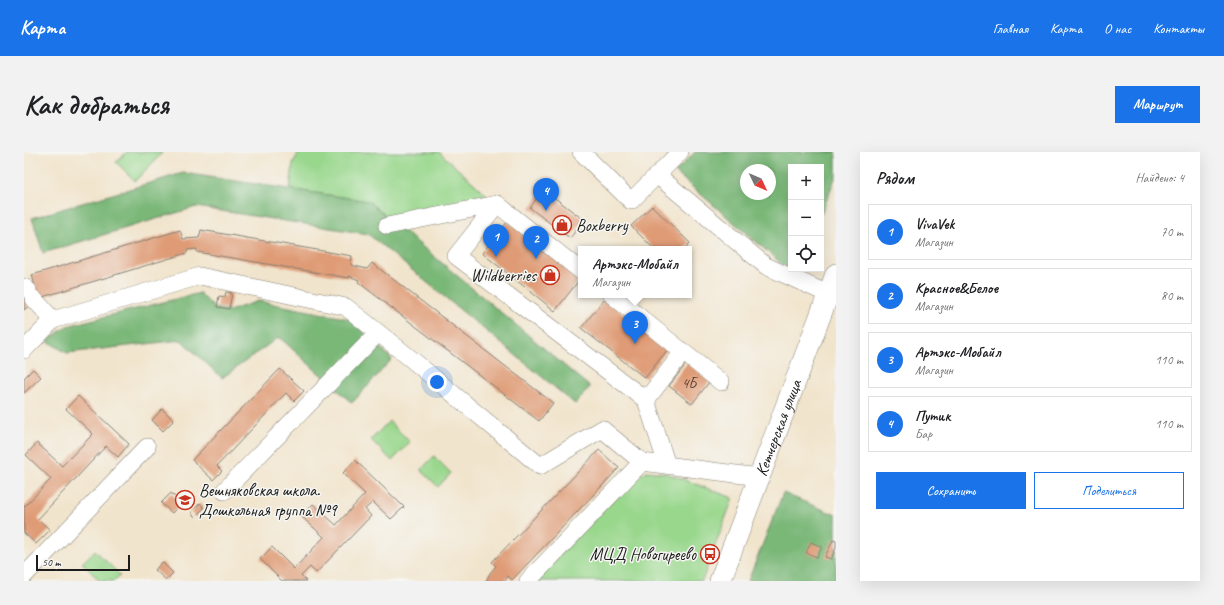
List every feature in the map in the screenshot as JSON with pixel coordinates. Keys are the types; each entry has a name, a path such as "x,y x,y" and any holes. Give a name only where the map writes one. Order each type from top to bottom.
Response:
{"main road":[{"name":"Кетчерская улица","path":"720,581 836,274"}],"lane":[{"path":"581,152 632,201 680,152"},
{"path":"657,175 766,266 828,294"},
{"path":"386,226 497,204 578,269"},
{"path":"497,204 456,256 646,400 666,465"},
{"path":"24,350 53,320 200,276 346,307 540,466 602,429 642,462 759,478"},
{"path":"29,292 53,320"},
{"path":"616,298 721,382"},
{"path":"224,491 378,332"},
{"path":"646,400 683,352"},
{"path":"24,576 147,447"},
{"path":"528,581 642,462"}],"green space":[{"path":"127,152 162,153 135,181 116,162"},
{"path":"299,152 439,152 497,204 396,224 368,201 290,189 293,163"},
{"path":"695,152 836,152 836,175 824,207 824,164 788,164 788,269 675,172"},
{"path":"183,173 368,201 590,387 575,404 368,234 196,207 43,253 32,218"},
{"path":"791,272 799,272 797,277"},
{"path":"200,293 214,308 229,311 258,301 350,319 392,359 352,403 279,337 222,378 181,340 67,353 47,341 67,326"},
{"path":"389,421 410,442 392,461 371,440"},
{"path":"434,456 451,473 438,487 421,470"},
{"path":"647,471 666,473 733,498 702,581 535,581 633,479"},
{"path":"783,493 836,515 836,581 748,581"},
{"path":"95,550 120,575 114,581 100,581 82,563"}],"building":[{"path":"543,189 584,220 570,238 530,208"},
{"path":"652,206 690,243 687,246 651,246 631,226"},
{"path":"508,221 578,277 578,282 555,311 482,253"},
{"path":"180,230 183,239 199,238 201,230 352,256 351,265 367,269 372,263 553,403 539,421 358,282 359,280 349,276 349,278 197,252 197,249 187,250 187,253 39,298 24,310 24,293 35,286 32,275"},
{"path":"226,292 232,293 229,309 217,307 219,296 225,297"},
{"path":"605,299 668,349 645,378 581,328"},
{"path":"687,363 710,381 692,404 669,386"},
{"path":"33,369 41,377 24,393 24,378"},
{"path":"280,369 304,391 294,401 286,393 217,466 222,471 213,480 192,460"},
{"path":"78,396 129,444 118,457 106,446 38,519 50,530 36,544 24,533 24,506 51,479 26,455 37,443 62,466 93,434 66,409"},
{"path":"162,409 174,420 163,431 152,420"},
{"path":"599,450 619,468 512,580 508,576 505,581 486,581 496,566 492,562"},
{"path":"355,460 404,507 391,519 373,502 365,509 371,516 316,573 310,567 301,576 306,581 282,581 260,559 272,547 294,569 324,537 301,516 313,504 336,525 365,494 343,473"},
{"path":"171,493 181,503 172,513 161,503"},
{"path":"200,503 204,508 195,517 191,513"},
{"path":"833,540 836,541 836,548 831,559 825,557"},
{"path":"811,542 822,547 817,557 806,553"},
{"path":"162,562 173,573 166,580 155,570"}],"place":[{"name":"Путик","path":"546,211"},
{"name":"Boxberry","path":"562,225"},
{"name":"VivaVek","path":"496,257"},
{"name":"Красное&Белое","path":"536,259"},
{"name":"Wildberries","path":"550,275"},
{"name":"Артэкс-Мобайл","path":"635,344"},
{"name":"Вешняковская школа. Дошкольная группа №9","path":"185,500"},
{"name":"МЦД Новогиреево","path":"710,554"}]}
